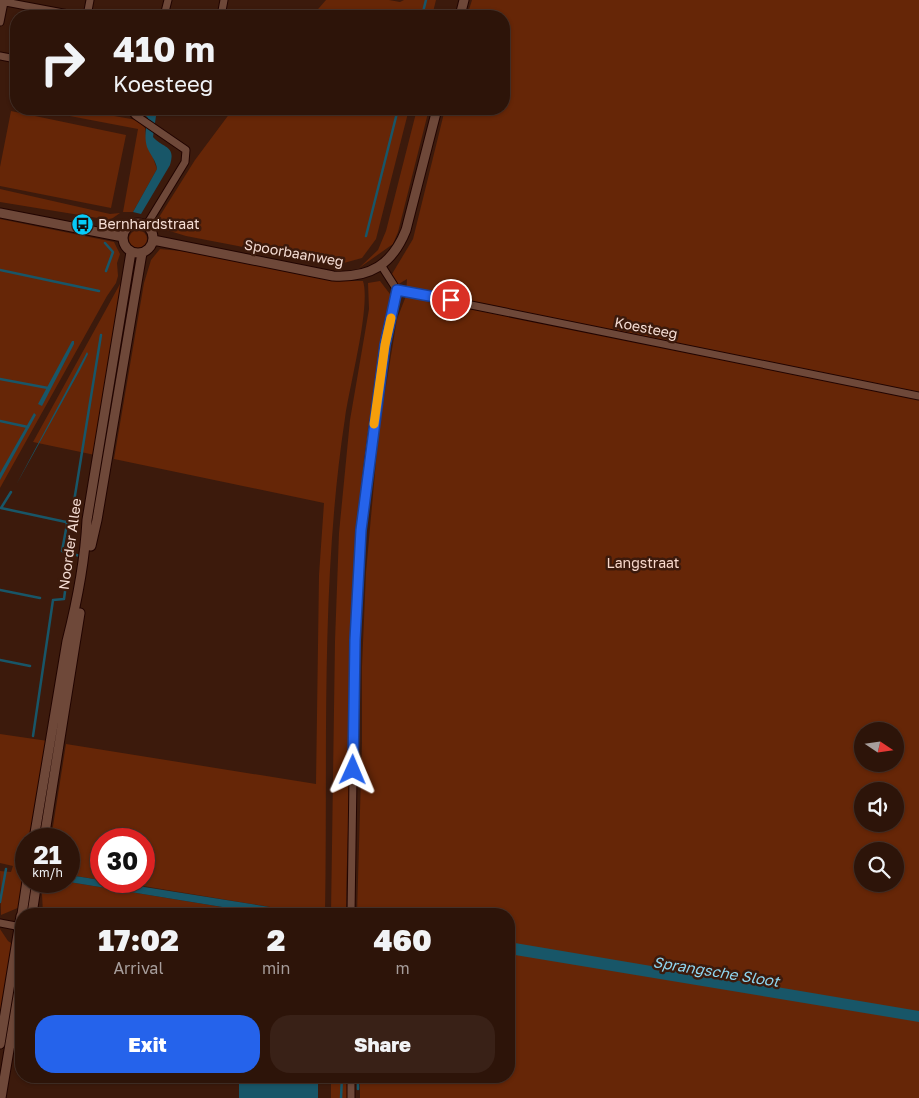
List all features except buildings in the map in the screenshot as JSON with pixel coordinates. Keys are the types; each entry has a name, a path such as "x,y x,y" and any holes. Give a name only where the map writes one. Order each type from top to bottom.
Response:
{"street":[{"path":"0,22 2,2 46,10"},
{"path":"134,115 183,146 186,150 185,162 146,226"},
{"name":"Spoorbaanweg","path":"153,240 333,276 352,277 364,274 381,265 394,254 406,230 435,115"},
{"path":"0,213 123,237"},
{"path":"139,223 146,226 152,233 153,240 148,250 142,253 131,252 125,246 123,237 130,226 139,223"},
{"name":"Noorder Allee","path":"45,828 87,520 131,252"},
{"name":"Noorder Allee","path":"36,828 97,520 142,253"},
{"path":"351,908 355,640 361,530 384,355 397,290 381,265"},
{"name":"Koesteeg","path":"397,290 919,396"},
{"path":"22,908 25,893"},
{"path":"33,908 35,893"},
{"path":"0,923 15,926"},
{"path":"0,1044 15,956"},
{"path":"2,1098 15,1016"},
{"path":"350,1098 351,1083"}],"green space":[{"path":"326,0 389,0 400,2 404,0 436,0 434,10 317,10"},
{"name":"Langstraat","path":"472,0 919,0 919,1098 360,1098 360,1083 515,1083 515,908 357,908 362,742 362,666 366,572 379,428 397,319 406,296 407,279 397,285 393,281 392,274 413,239 444,115 510,115 510,10 469,10"},
{"path":"10,115 30,115 126,135 111,208 0,186 0,167"},
{"path":"64,115 108,115 137,120 145,128 146,138 157,169 133,212 123,212 138,129"},
{"path":"229,115 407,115 376,239 362,258 340,264 326,263 186,236 160,228 156,222 195,160"},
{"path":"415,115 427,115 398,232 393,244 359,268 378,250 386,231"},
{"path":"0,189 110,214 120,213 110,220 0,202"},
{"path":"0,219 114,242 120,254 117,263 118,276 116,283 0,488"},
{"path":"134,230 142,230 147,235 145,246 134,248 129,243 129,235"},
{"path":"160,249 192,252 340,281 363,281 365,293 362,327 345,418 337,480 328,604 325,908 276,908 155,888 155,828 90,828 90,878 80,877 80,828 53,828 66,744 316,784 319,575 324,503 114,459 144,283 151,260"},
{"path":"124,280 95,455 33,442 120,284"},
{"path":"380,281 393,298 371,413 363,472 358,532 352,652 346,908 331,908 335,641 339,533 350,420 369,309 368,283"},
{"path":"119,340 124,342 102,477 97,476"},
{"path":"0,734 48,741 34,828 15,828 15,893 23,893 20,907 1,915 0,871 11,872 13,866 0,863"},
{"path":"80,884 90,885 90,893 136,893 228,908 43,908 42,893 80,893"},
{"path":"0,929 8,941 14,945 0,1030"},
{"path":"331,1083 347,1083 347,1098 331,1098"}],"water":[{"path":"145,115 156,115 153,137 168,148 171,159 170,165 141,214 133,212 157,169 146,143 148,118"},
{"path":"72,341 74,341 74,344 42,406 38,404"},
{"path":"87,352 88,354 80,370 16,485"},
{"path":"34,413 36,415 0,480 0,473"},
{"path":"80,877 90,878 90,885 80,884"},
{"path":"155,889 276,908 228,908 136,893 155,893"},
{"name":"Sprangsche Sloot","path":"515,943 919,1011 919,1022 515,955"},
{"path":"239,1083 318,1083 318,1098 239,1098"}],"waterway":[{"path":"424,10 426,0"},
{"path":"366,236 396,115"},
{"path":"105,243 113,252 106,271"},
{"path":"0,270 99,291"},
{"path":"67,524 71,520 101,335"},
{"path":"0,379 48,388"},
{"path":"0,421 28,427"},
{"path":"11,492 1,508 66,522 62,551 80,556"},
{"path":"33,736 53,600 64,599 69,562"},
{"path":"0,590 40,598"},
{"path":"0,660 30,666"},
{"path":"0,902 6,869"},
{"path":"341,1098 342,1083"},
{"path":"358,1083 358,1089"}],"slow traffic":[{"path":"374,424 385,345 391,318"}],"place":[{"name":"Bernhardstraat","path":"82,224"}],"route":[{"path":"353,770 355,640 361,530 385,345 397,290 451,300"}]}
